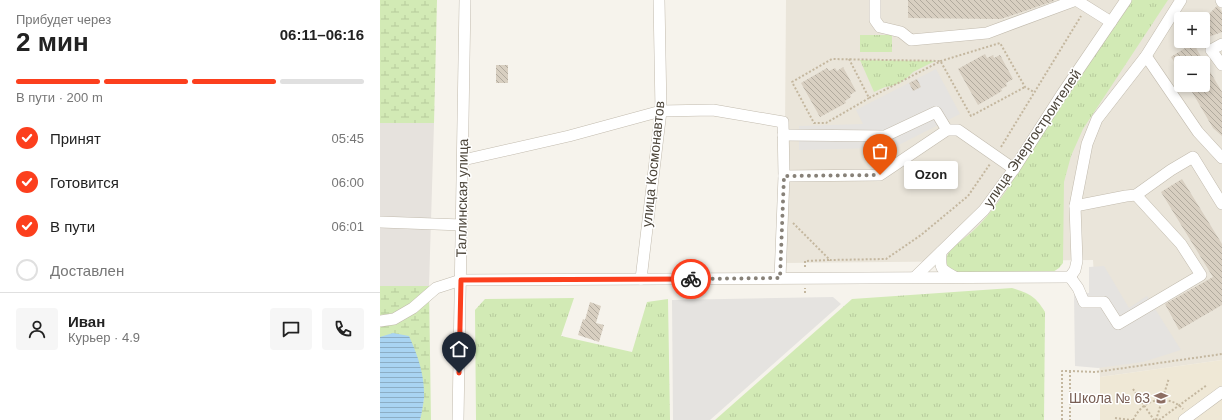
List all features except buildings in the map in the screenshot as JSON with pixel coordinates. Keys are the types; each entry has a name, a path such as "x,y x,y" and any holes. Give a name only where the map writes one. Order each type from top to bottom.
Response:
{"street":[{"name":"Таллинская улица","path":"458,420 465,0"},
{"name":"улица Космонавтов","path":"641,279 661,112 658,0"},
{"path":"875,0 876,20 880,27 901,32 911,40 987,33 1076,0 1111,22"},
{"name":"улица Энергостроителей","path":"915,277 984,210 1014,169 1062,94 1126,0"},
{"path":"1070,277 1075,270 1077,261 1075,206 1087,144 1097,120 1146,56 1182,0"},
{"path":"1222,44 1211,50 1222,66"},
{"path":"1146,56 1198,132 1222,158"},
{"path":"463,160 569,136 661,112 713,110 783,122 784,176 780,278"},
{"path":"783,135 885,136 936,112 947,130"},
{"path":"784,176 880,175 947,130 958,130 1014,169"},
{"path":"1075,206 1136,195 1171,170 1193,157 1222,204"},
{"path":"1070,277 1078,288 1084,302 1104,302 1118,324 1201,276 1181,244 1136,195"},
{"path":"380,222 462,225"},
{"path":"941,252 940,264 943,271 955,277"},
{"path":"380,321 394,319 413,308 436,288 461,280 1070,277"},
{"path":"1185,416 1222,392"}],"path":[{"path":"790,220 830,260 886,258 920,235 968,196 995,156 1087,8"},
{"path":"941,61 832,59 792,82 814,123 826,123 869,98 941,61 1000,43 1025,87 1034,92"},
{"path":"848,59 869,98"},
{"path":"941,61 971,116 1025,87"},
{"path":"1062,420 1062,371 1096,372 1222,354"},
{"path":"1070,371 1070,420"},
{"path":"1156,420 1169,378"},
{"path":"1156,420 1207,385"},
{"path":"1133,389 1156,420"},
{"path":"1115,418 1133,420 1144,405 1153,401 1162,400 1171,401 1179,405 1185,416"}],"shaded area":[{"path":"786,0 1222,0 1222,360 1100,377 1093,260 784,263"},
{"path":"936,69 960,114 879,155 875,148 799,150 799,126 863,124 856,110"},
{"path":"380,123 434,123 429,286 380,286"},
{"path":"1104,266 1129,308 1147,296 1181,350 1143,362 1098,368 1075,366 1074,294 1089,293 1089,267"},
{"path":"833,297 841,304 710,420 673,420 672,300"},
{"name":"Школа № 63","path":"1222,360 1222,420 1100,420 1100,377"}],"green space":[{"path":"380,0 437,0 434,123 380,123"},
{"path":"1128,0 1168,0 1083,129 1071,156 1064,182 1063,263 1053,272 949,271 946,260 949,252 983,221 1006,191"},
{"path":"860,35 892,35 892,52 860,52"},
{"path":"860,60 935,61 913,72 900,83 874,92"},
{"path":"380,286 429,286 431,420 420,420 424,398 380,337"},
{"path":"1012,288 1032,296 1045,312 1044,420 715,420 852,299"},
{"path":"574,298 561,336 632,352 647,302 668,299 670,420 476,420 475,310 485,299"}],"water":[{"path":"393,333 409,336 418,359 424,390 420,420 380,420 380,337"}],"way so far":[{"path":"691,279 780,278 784,176 880,175"}],"place":[{"name":"Ozon","path":"880,175"},
{"name":"Школа № 63","path":"1161,398"}],"route":[{"path":"459,373 461,280 691,279"}]}
